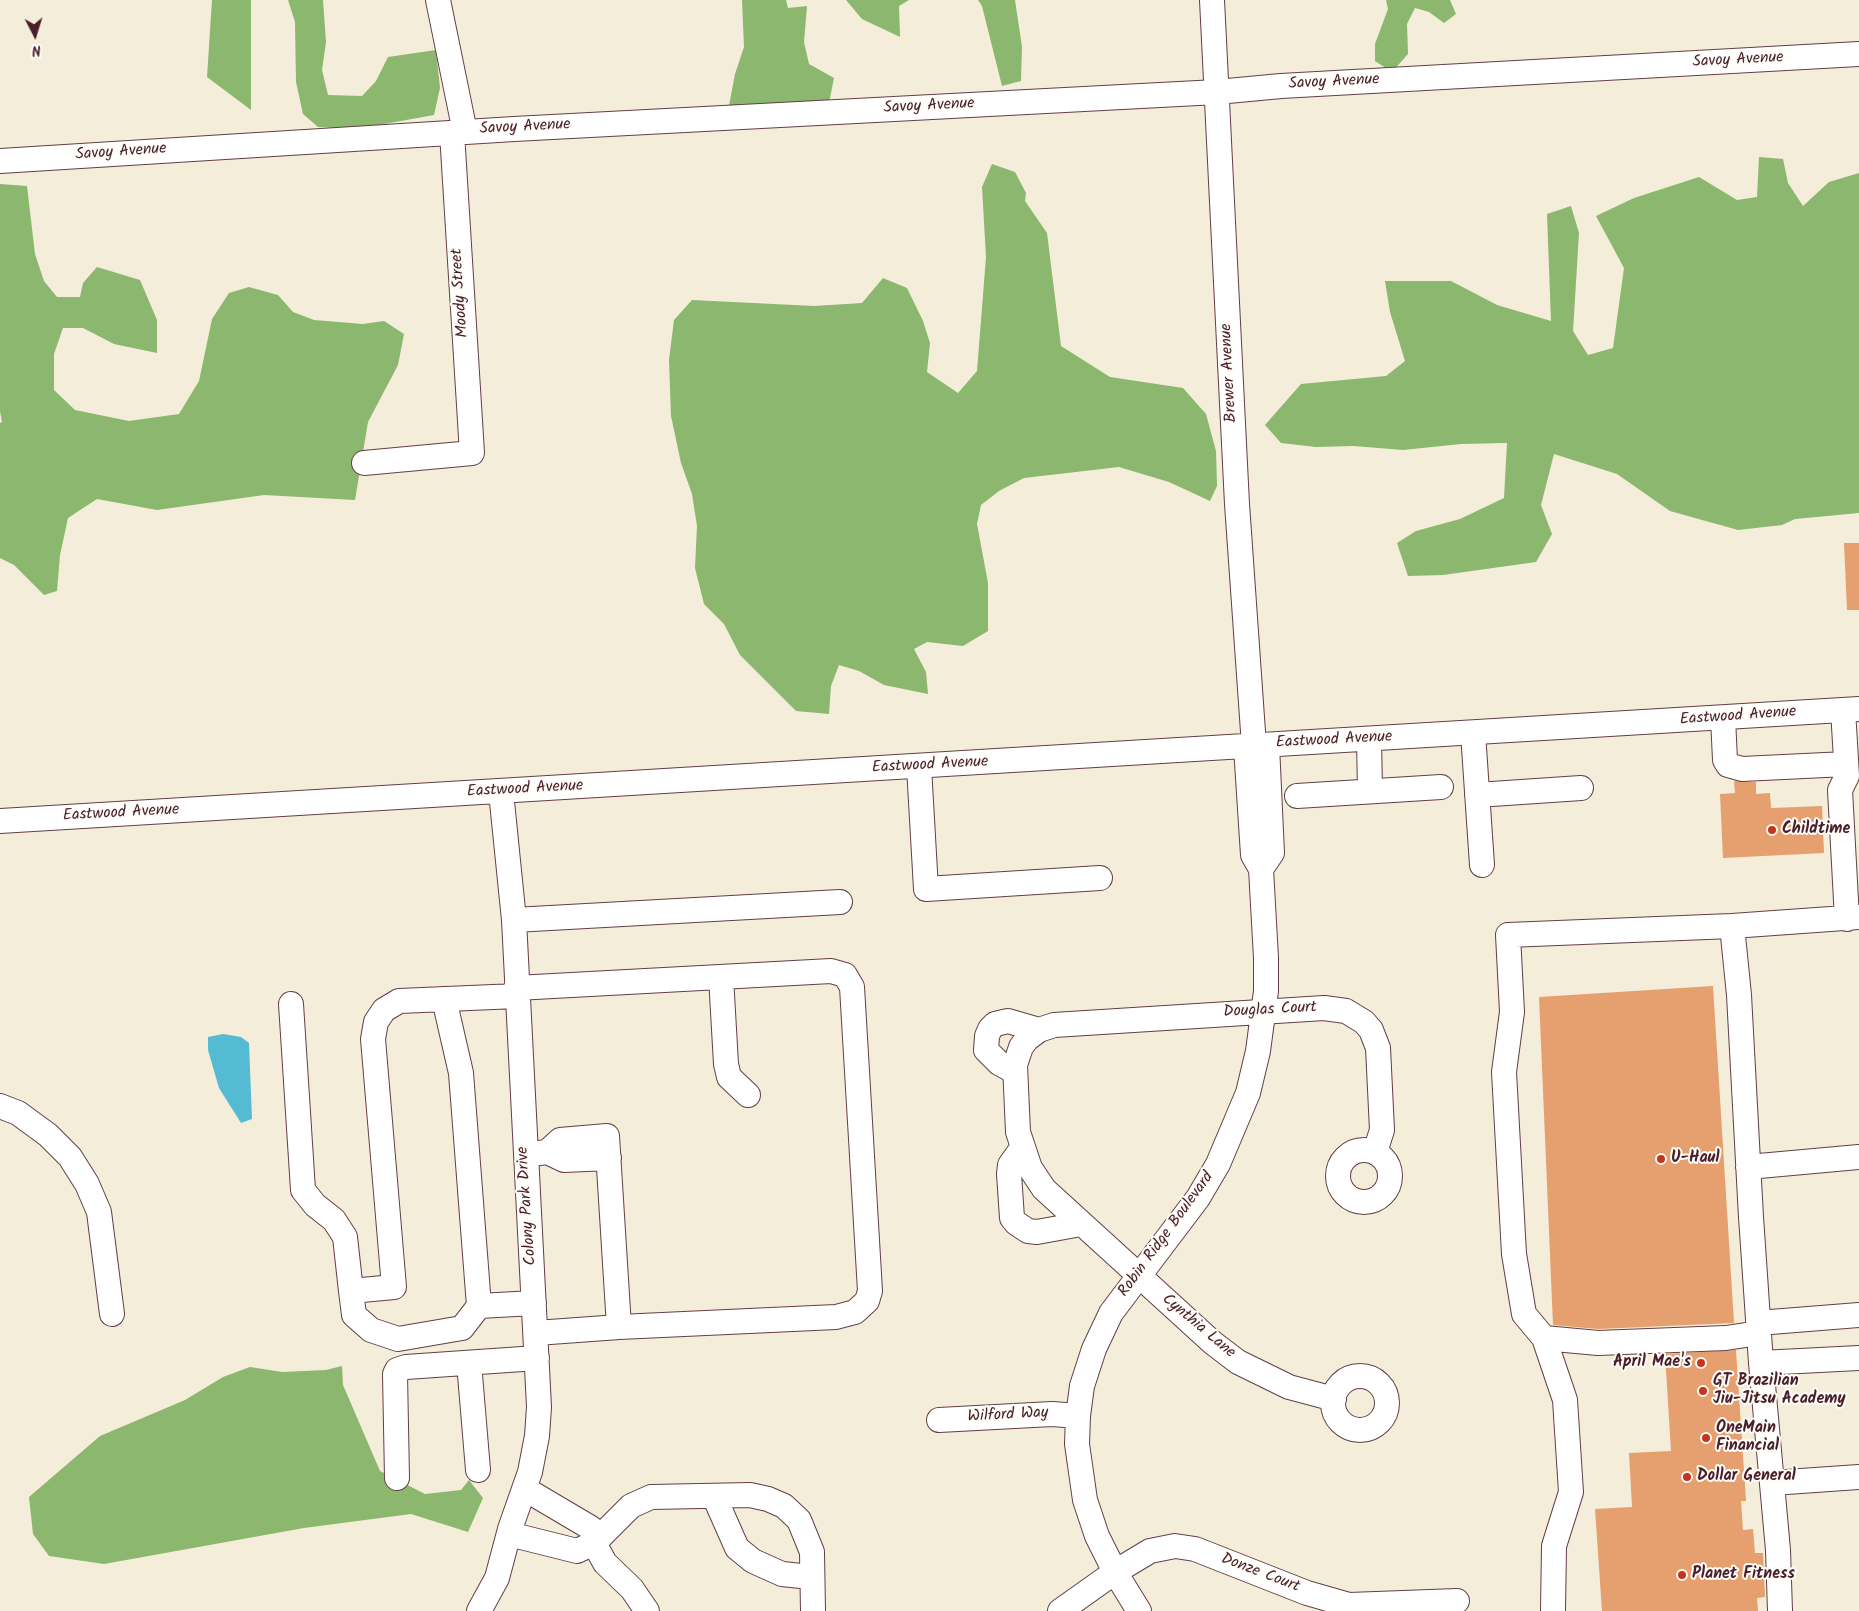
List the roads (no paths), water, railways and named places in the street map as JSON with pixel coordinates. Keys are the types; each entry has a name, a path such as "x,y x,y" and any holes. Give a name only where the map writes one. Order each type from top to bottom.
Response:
{"street":[{"name":"Moody Street","path":"364,463 472,454 458,133 438,0"},
{"name":"Brewer Avenue","path":"1212,0 1237,504 1256,746"},
{"name":"Savoy Avenue","path":"0,160 1859,54"},
{"name":"Eastwood Avenue","path":"0,821 1851,710"},
{"path":"1553,1611 1554,1546 1571,1492 1565,1400 1544,1338 1524,1314 1514,1254 1504,1072 1512,1012 1508,936 1732,926 1853,918 1840,790 1846,770 1851,710"},
{"path":"1723,718 1725,760 1728,765 1742,768 1846,770"},
{"path":"1473,733 1482,865"},
{"path":"1369,739 1370,791"},
{"name":"Robin Ridge Boulevard","path":"1115,1572 1097,1536 1085,1500 1077,1444 1082,1386 1094,1349 1111,1313 1198,1198 1222,1156 1248,1093 1258,1051 1264,1012 1266,958 1261,869 1272,853 1256,746"},
{"path":"920,766 926,889 1100,878"},
{"path":"1846,770 1855,788 1859,862"},
{"path":"1297,796 1441,787"},
{"path":"1477,795 1581,788"},
{"name":"Colony Park Drive","path":"479,1611 497,1578 509,1534 525,1489 537,1436 540,1407 534,1303 536,1153 516,992 514,920 501,792"},
{"path":"514,920 840,902"},
{"path":"1732,926 1739,995 1760,1363 1778,1550 1780,1611"},
{"path":"351,1291 394,1287 373,1039 376,1022 384,1010 399,1001 721,976 831,970 845,975 852,987 870,1291 867,1301 855,1312 836,1318 619,1327 536,1333"},
{"path":"721,976 726,1064 729,1077 748,1095"},
{"path":"291,1004 303,1190 315,1205 334,1220 345,1237 354,1315 371,1330 398,1339 462,1328 479,1306 461,1073 444,999"},
{"name":"Douglas Court","path":"1039,1030 1054,1025 1335,1008 1356,1015 1371,1030 1378,1048 1382,1130 1375,1152"},
{"path":"1015,1072 999,1064 986,1050 986,1036 995,1024 1008,1021 1039,1030"},
{"name":"Cynthia Lane","path":"1039,1030 1021,1047 1015,1072 1016,1115 1022,1148 1030,1168 1044,1189 1138,1276 1238,1362 1289,1387 1334,1399"},
{"path":"0,1106 18,1114 48,1135 70,1157 87,1184 99,1212 112,1314"},
{"path":"536,1153 564,1160 608,1147 619,1327"},
{"path":"1022,1148 1010,1166 1012,1218 1028,1231 1036,1232 1080,1224"},
{"path":"1748,1167 1859,1157"},
{"path":"479,1306 534,1303"},
{"path":"1544,1338 1598,1343 1726,1338 1758,1328 1859,1315"},
{"path":"397,1478 395,1374 397,1370 406,1367 537,1358"},
{"path":"1760,1363 1859,1358"},
{"path":"468,1363 478,1470"},
{"name":"Wilford Way","path":"939,1420 1052,1414 1078,1416"},
{"path":"1772,1483 1859,1478"},
{"path":"525,1489 591,1528 594,1543 605,1563 632,1589 647,1611"},
{"path":"509,1534 577,1551 594,1543 631,1506 652,1497 750,1495 784,1506 799,1520 812,1552 813,1611"},
{"path":"714,1496 737,1548 754,1561 782,1574 811,1577"},
{"name":"Donze Court","path":"1060,1611 1115,1572 1150,1551 1164,1547 1185,1547 1307,1593 1349,1605 1407,1608 1457,1601"},
{"path":"1115,1572 1138,1611"}],"water":[{"path":"223,1034 241,1037 249,1043 252,1119 241,1123 219,1088 208,1050 208,1037"}],"place":[{"name":"Childtime","path":"1772,830"},
{"name":"U-Haul","path":"1661,1159"},
{"name":"April Mae's","path":"1701,1363"},
{"name":"GT Brazilian Jiu-Jitsu Academy","path":"1703,1391"},
{"name":"OneMain Financial","path":"1706,1438"},
{"name":"Dollar General","path":"1687,1477"},
{"name":"Planet Fitness","path":"1682,1575"}]}
